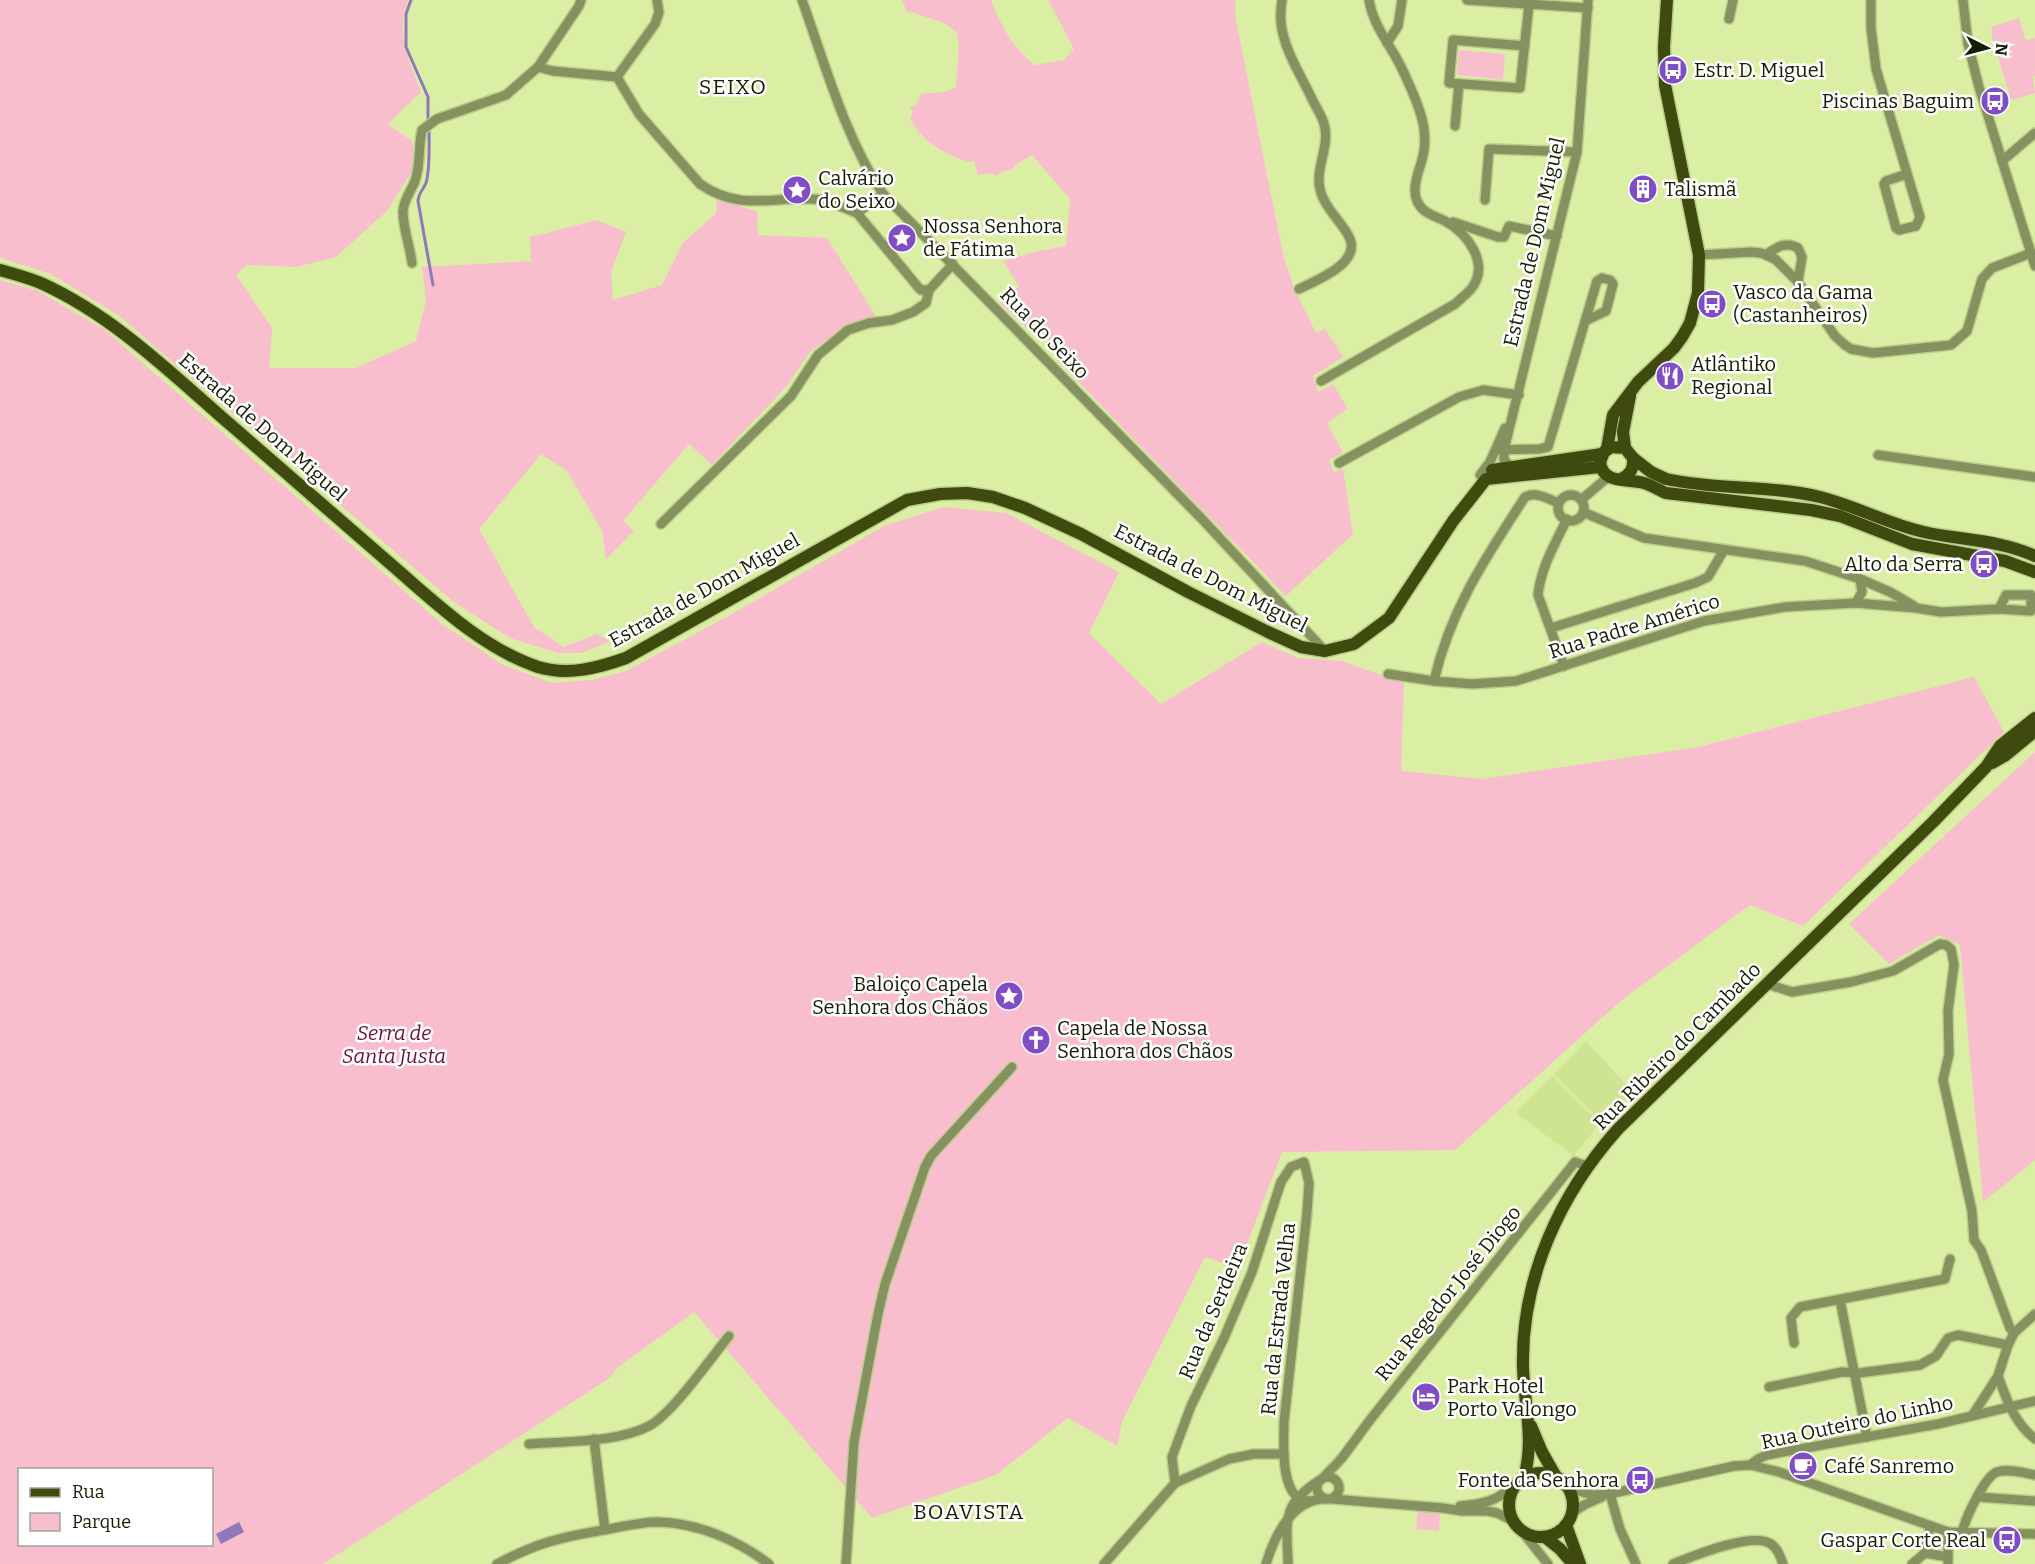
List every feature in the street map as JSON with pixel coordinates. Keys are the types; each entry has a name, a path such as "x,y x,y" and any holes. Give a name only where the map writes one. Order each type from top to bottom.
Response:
{"main road":[{"path":"1604,462 1613,415 1638,382 1674,348 1690,323 1698,293 1699,255 1665,85 1664,47 1667,0"},
{"name":"Estrada de Dom Miguel","path":"0,270 42,283 112,325 173,374 450,615 507,654 539,667 561,672 598,667 626,658 907,500 940,494 967,493 993,497 1025,508 1081,534 1268,632 1301,647 1325,651 1354,644 1389,618 1453,521 1486,479 1604,462"},
{"path":"1621,479 1632,469 1623,432 1631,392"},
{"path":"1604,462 1616,446 1629,453 1651,472 1666,479 1820,497 1894,524 1924,532 2018,549 2035,556"},
{"path":"1480,475 1490,470 1511,466 1604,462 1621,479 1644,483 1666,493 1811,510 1840,516 1912,544 2017,564 2035,572"},
{"name":"Estrada de Dom Miguel","path":"1453,521 1468,490 1480,475"},
{"name":"Rua Ribeiro do Cambado","path":"1528,1419 1523,1357 1528,1308 1534,1280 1551,1230 1587,1166 1618,1129 1925,830 1986,766 2000,746 2035,718"},
{"name":"Rua Ribeiro do Cambado","path":"1986,766 2006,755 2035,731"},
{"path":"1528,1419 1541,1451 1555,1475 1569,1488 1573,1500 1569,1519 1580,1564"},
{"path":"1528,1419 1529,1454 1520,1481 1508,1503 1517,1526 1532,1536 1545,1537 1557,1533 1569,1519"},
{"path":"1520,1481 1536,1472 1555,1475"},
{"path":"1545,1537 1574,1564"}],"street":[{"path":"412,263 402,209 415,181 422,130 437,119 506,95 538,67 581,0"},
{"path":"617,77 655,24 659,12 657,0"},
{"name":"Rua do Seixo","path":"802,0 847,124 869,173 883,194 1201,518 1325,651"},
{"path":"1282,0 1280,22 1286,45 1324,125 1326,141 1320,166 1320,192 1351,240 1351,251 1347,260 1321,279 1299,289"},
{"path":"1369,0 1376,25 1409,85 1424,127 1424,155 1415,192 1417,201 1426,213 1498,237 1504,237 1509,226 1557,236"},
{"path":"1387,43 1398,26 1402,0"},
{"path":"1467,0 1529,4 1588,4"},
{"path":"1729,19 1733,0"},
{"path":"1871,0 1871,28 1876,69 1920,217 1916,226 1899,230 1896,228 1884,184 1886,181 1907,174"},
{"path":"1963,0 1968,44 2035,266"},
{"path":"1525,46 1453,40 1449,83 1520,88 1525,46 1529,4"},
{"name":"Estrada de Dom Miguel","path":"1480,475 1500,450 1504,430 1512,419 1577,152 1588,4"},
{"path":"538,67 553,71 617,77"},
{"path":"617,77 639,114 700,184 710,191 727,199 736,200 815,199 857,213 918,287 925,291 928,290"},
{"path":"1455,126 1459,84"},
{"path":"2002,161 2035,133"},
{"path":"1485,200 1489,148 1577,152"},
{"path":"857,213 883,194"},
{"path":"1321,381 1455,304 1472,288 1478,271 1470,241 1446,221"},
{"path":"1767,255 1783,245 1789,244 1798,248 1802,257 1798,282"},
{"path":"1699,255 1751,252 1775,258 1798,282 1835,336 1851,349 1873,353 1951,345 1967,331 1982,279 1992,268 2031,253"},
{"path":"661,524 792,396 818,355 848,330 869,322 892,320 913,312 926,303 928,290 953,264"},
{"path":"1511,466 1504,460 1500,450 1548,447 1585,321"},
{"path":"1339,463 1458,397 1483,390 1519,395"},
{"path":"1878,455 2035,477"},
{"path":"1581,500 1604,462"},
{"path":"1434,681 1447,634 1461,603 1486,558 1525,497 1531,494 1539,495 1559,503"},
{"path":"1568,495 1575,495 1583,504 1583,512 1578,518 1567,519 1560,514 1559,503 1568,495"},
{"path":"1583,512 1644,538 1805,561 1860,579 1890,592 1916,608"},
{"path":"1564,666 1538,595 1539,582 1546,561 1567,519"},
{"path":"1551,628 1708,578 1724,550"},
{"path":"2017,564 2035,567"},
{"path":"1856,603 1862,592 1860,579"},
{"name":"Rua Padre Américo","path":"1388,674 1472,684 1516,681 1704,621 1785,607 1856,603 1941,612 1999,609"},
{"path":"1767,984 1792,992 1851,982 1893,971 1940,944 1951,949 1954,965 1948,1011 1949,1054 1943,1080 1972,1211 1974,1240 1981,1250 2014,1334"},
{"path":"846,1564 854,1442 885,1284 925,1167 931,1156 1012,1066"},
{"name":"Rua da Estrada Velha","path":"1293,1498 1284,1454 1284,1422 1307,1213 1309,1182 1304,1161"},
{"name":"Rua da Serdeira","path":"1175,1483 1172,1457 1191,1407 1252,1272 1281,1182 1291,1167 1304,1161"},
{"name":"Rua Regedor José Diogo","path":"1293,1498 1322,1479 1342,1458 1575,1162 1587,1166"},
{"path":"1794,1343 1791,1318 1800,1306 1945,1279 1950,1259"},
{"path":"1840,1300 1867,1437"},
{"path":"1972,1416 1998,1376 2014,1334 2035,1314"},
{"path":"1769,1387 1842,1372 1859,1373 1920,1365 1936,1356 1948,1338 1959,1335 2008,1345"},
{"path":"529,1444 594,1439 627,1434 648,1427 659,1420 729,1336"},
{"path":"1998,1376 2009,1408 2023,1429 2035,1439"},
{"name":"Rua Outeiro do Linho","path":"1750,1465 1767,1455 1972,1416 2035,1401"},
{"path":"594,1439 605,1530"},
{"path":"1104,1564 1175,1483 1229,1459 1254,1454 1284,1454"},
{"name":"Rua Regedor José Diogo","path":"1338,1484 1342,1458"},
{"path":"1569,1519 1584,1505 1610,1494 1711,1469 1750,1465 1779,1472 1948,1532 2035,1534"},
{"path":"1962,1532 1978,1497 1995,1472 2003,1470 2035,1475"},
{"path":"1329,1499 1317,1491 1322,1479 1331,1477 1353,1497 1370,1502"},
{"path":"1288,1480 1299,1488 1309,1488"},
{"path":"1443,1508 1484,1504 1502,1496 1520,1481"},
{"path":"1329,1499 1338,1494 1338,1484"},
{"path":"1569,1488 1592,1495 1610,1494"},
{"path":"1610,1494 1620,1529 1636,1564"},
{"path":"1978,1497 2035,1501"},
{"path":"1288,1564 1287,1521 1293,1498 1305,1501 1329,1499 1497,1513 1517,1526 1548,1564"},
{"path":"1266,1564 1274,1541 1287,1521 1296,1511 1312,1501"},
{"path":"498,1564 537,1544 558,1538 658,1522 682,1525 728,1538 769,1564"},
{"path":"1912,1564 1925,1553 1930,1527"},
{"path":"1925,1553 1948,1561 1948,1532"},
{"path":"1673,1564 1708,1550 1750,1540 1770,1543 1778,1552 1783,1564"}],"shaded area":[{"path":"1586,1041 1632,1091 1601,1122 1554,1074"},
{"path":"1552,1075 1600,1123 1574,1156 1516,1113"},
{"path":"239,1522 244,1532 221,1544 216,1534"}],"green space":[{"path":"0,0 408,0 404,12 403,36 408,58 421,92 388,124 412,141 415,153 411,173 387,211 336,257 296,267 246,265 236,275 272,328 269,368 356,368 416,341 426,301 422,267 531,261 530,237 597,220 626,232 611,273 613,300 662,285 683,243 716,213 717,198 757,212 758,235 827,238 877,318 847,325 810,352 786,387 712,465 689,444 623,521 634,531 606,559 602,531 567,471 541,454 479,529 534,627 564,647 597,634 610,641 582,653 558,653 510,638 455,603 118,315 51,274 0,258"},
{"path":"902,0 991,0 1008,36 1020,52 1035,65 1064,60 1074,49 1048,0 1235,0 1236,20 1283,254 1294,288 1316,333 1325,329 1343,357 1313,376 1318,392 1333,384 1348,409 1327,423 1343,453 1329,460 1334,472 1343,469 1353,534 1286,596 1058,361 1064,355 1045,336 1039,339 1000,303 1019,286 1003,261 1066,246 1070,199 1032,155 1011,170 996,176 992,173 978,175 974,160 970,162 952,156 928,141 915,127 910,119 913,111 909,107 916,105 921,94 944,92 956,87 959,47 957,33 945,23 907,11"},
{"path":"2019,18 2026,40 2035,38 2035,76 2033,77 2035,93 2011,100 1991,34 1993,33 1991,27"},
{"path":"1459,50 1505,54 1503,80 1457,75"},
{"name":"Serra de Santa Justa","path":"0,280 38,291 105,330 442,624 503,665 552,683 591,680 626,671 730,615 886,525 944,507 1006,513 1119,572 1089,633 1161,704 1262,642 1299,658 1342,661 1404,683 1401,771 1482,779 1698,747 1974,677 2004,732 1803,926 1750,905 1623,999 1455,1150 1282,1152 1238,1268 1205,1257 1122,1422 1117,1446 1068,1418 996,1475 872,1518 694,1312 616,1369 611,1377 323,1564 0,1564"},
{"path":"2035,752 2035,1160 1983,1202 1960,945 1939,935 1889,964 1849,924"},
{"path":"1418,1511 1440,1513 1439,1531 1416,1529"}],"waterway":[{"path":"411,0 406,14 406,47 428,97 428,121"},
{"path":"429,128 428,173 418,201 433,285"}],"place":[{"name":"Estr. D. Miguel","path":"1673,70"},
{"name":"Piscinas Baguim","path":"1995,101"},
{"name":"Talismã","path":"1643,189"},
{"name":"Calvário do Seixo","path":"797,190"},
{"name":"Nossa Senhora de Fátima","path":"902,238"},
{"name":"Vasco da Gama (Castanheiros)","path":"1712,304"},
{"name":"Atlântiko Regional","path":"1670,376"},
{"name":"Alto da Serra","path":"1984,564"},
{"name":"Baloiço Capela Senhora dos Chãos","path":"1009,996"},
{"name":"Capela de Nossa Senhora dos Chãos","path":"1036,1040"},
{"name":"Park Hotel Porto Valongo","path":"1426,1397"},
{"name":"Café Sanremo","path":"1803,1466"},
{"name":"Fonte da Senhora","path":"1640,1480"},
{"name":"Gaspar Corte Real","path":"2007,1540"}],"district":[{"name":"SEIXO","path":"733,87"},
{"name":"BOAVISTA","path":"969,1512"}]}
